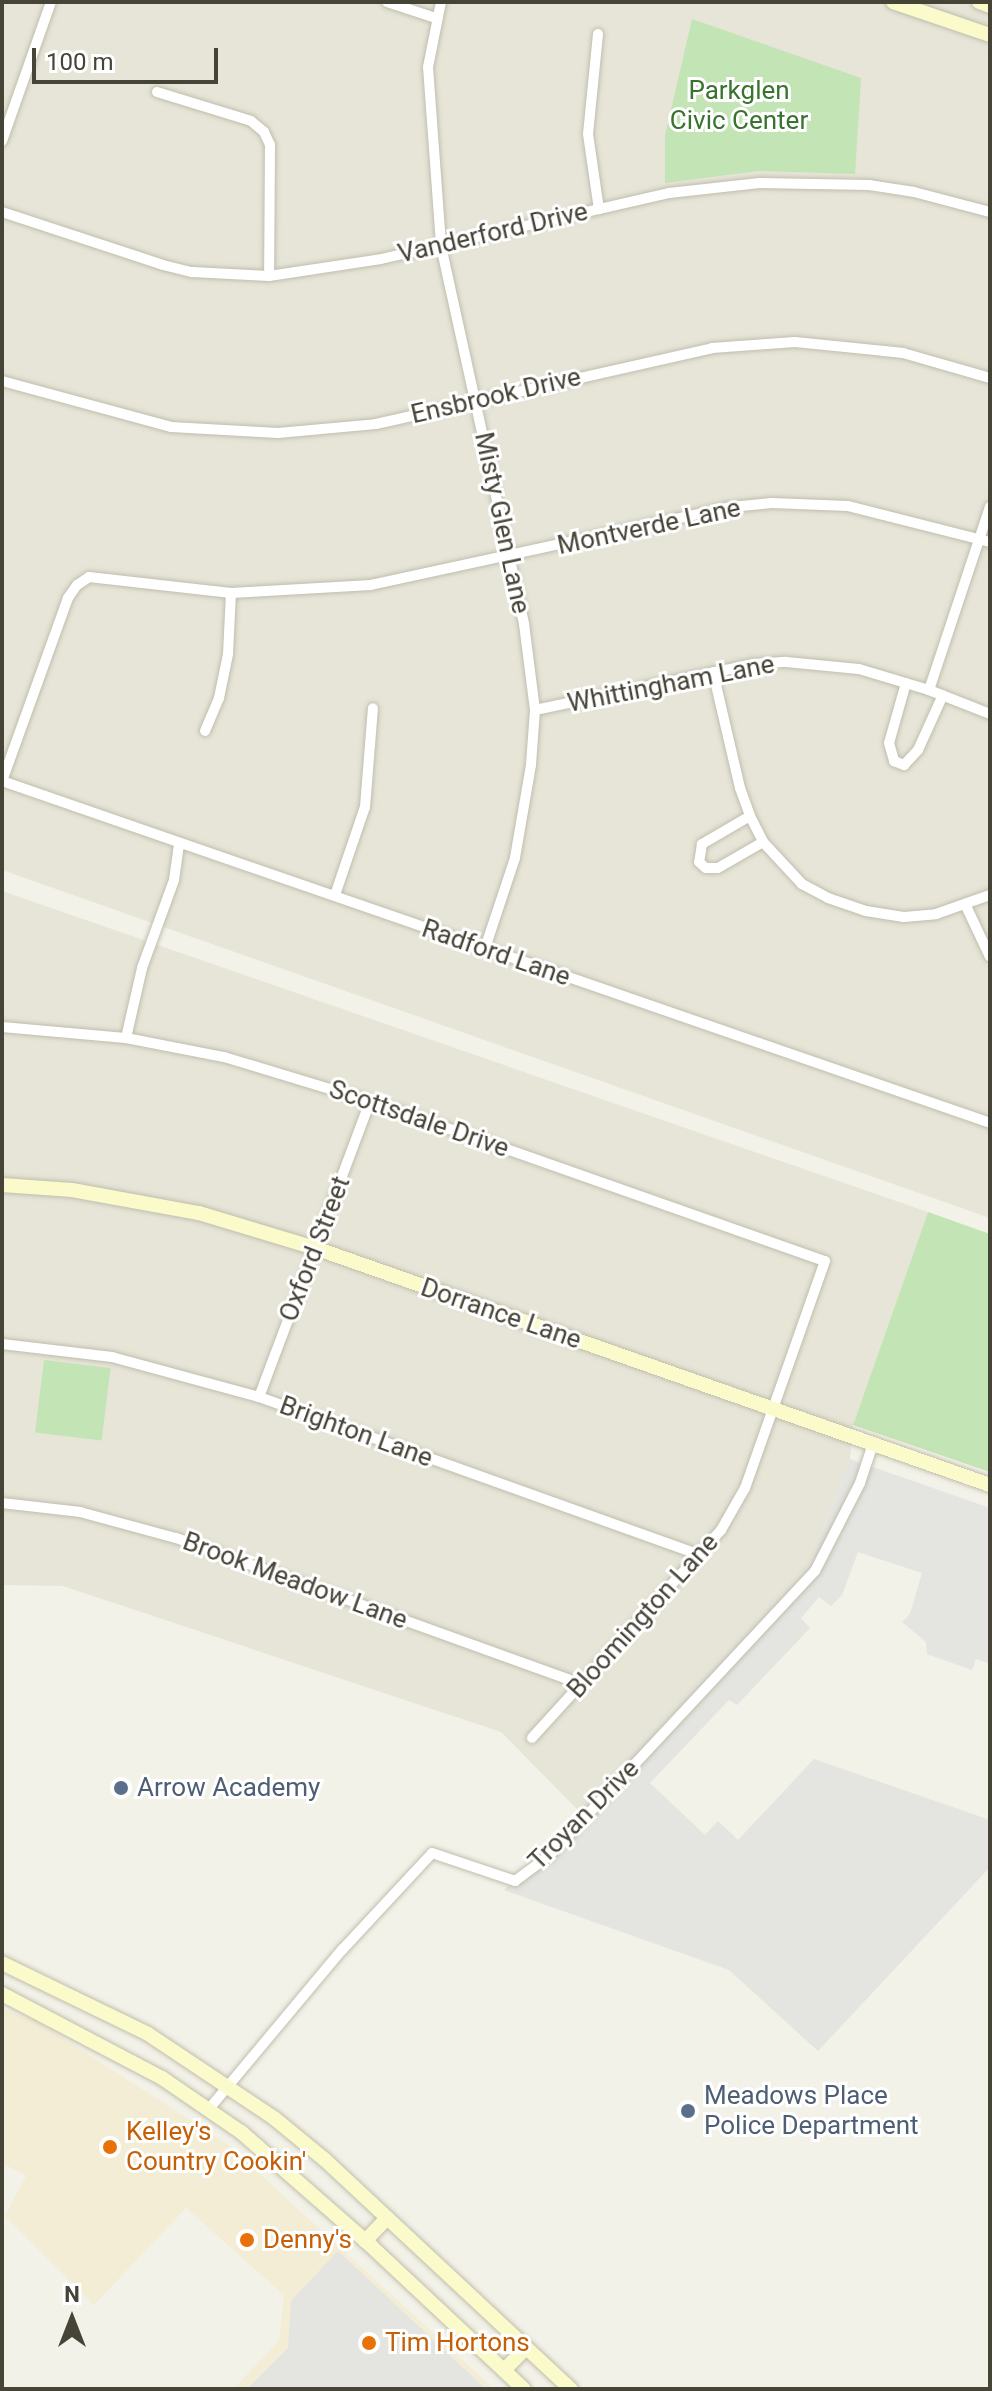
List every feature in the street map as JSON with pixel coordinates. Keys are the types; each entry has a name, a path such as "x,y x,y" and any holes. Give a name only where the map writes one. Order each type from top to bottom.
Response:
{"main road":[{"path":"893,2 990,35"},
{"path":"979,2 990,6"},
{"name":"Dorrance Lane","path":"2,1185 72,1190 199,1213 315,1248 990,1485"},
{"path":"2,1963 148,2034 227,2085 324,2159 571,2389"},
{"path":"26,2006 37,1979"},
{"path":"2,1994 162,2078 241,2132 365,2241 524,2389"},
{"path":"365,2241 387,2218"},
{"path":"504,2370 526,2348"}],"street":[{"path":"2,141 51,2"},
{"path":"387,2 436,18"},
{"name":"Misty Glen Lane","path":"441,2 428,67 441,246 510,556 535,710 531,765 515,858 485,948"},
{"path":"598,34 588,134 599,209"},
{"path":"157,92 251,121 264,132 270,145 269,276"},
{"name":"Vanderford Drive","path":"2,212 192,272 269,276 326,270 669,193 759,183 813,182 914,192 990,212"},
{"name":"Ensbrook Drive","path":"2,381 139,420 227,432 322,430 376,424 712,348 795,342 903,353 990,378"},
{"name":"Montverde Lane","path":"2,781 73,590 89,577 231,593 371,585 731,507 772,503 848,506 985,540"},
{"path":"929,690 985,540 990,507"},
{"path":"205,731 219,698 228,654 231,593"},
{"name":"Whittingham Lane","path":"535,710 754,664 817,663 859,669 929,690 990,714"},
{"path":"713,672 750,816 763,842 802,884 828,898 866,911 904,917 966,906 990,895"},
{"path":"906,683 889,743 894,761 904,765 918,750 943,695"},
{"path":"335,895 365,807 373,708"},
{"name":"Radford Lane","path":"2,781 990,1123"},
{"path":"750,816 702,844 699,862 706,868 718,868 763,842"},
{"path":"126,1038 142,968 174,880 179,843"},
{"path":"966,906 990,957"},
{"name":"Scottsdale Drive","path":"2,1027 126,1038 224,1057 370,1101 825,1261"},
{"name":"Oxford Street","path":"259,1397 370,1101"},
{"name":"Bloomington Lane","path":"532,1738 721,1530 745,1488 825,1261"},
{"name":"Brighton Lane","path":"2,1344 112,1357 259,1397 700,1555"},
{"name":"Troyan Drive","path":"208,2110 342,1950 432,1853 515,1881 550,1855 815,1571 860,1483 873,1444"},
{"name":"Brook Meadow Lane","path":"2,1503 80,1512 176,1538 581,1684"}],"shaded area":[{"path":"2,2 990,2 990,1218 2,870"},
{"path":"2,891 928,1212 853,1425 850,1459 809,1566 579,1811 501,1732 63,1586 2,1585"},
{"path":"850,1459 990,1508 990,1664 976,1659 972,1670 927,1654 926,1642 902,1622 910,1614 922,1573 858,1552 842,1595 831,1606 819,1597 801,1618 810,1628 737,1705 729,1700 650,1783 705,1835 718,1821 738,1840 814,1759 990,1820 990,1867 818,2051 729,1970 504,1890 809,1566"},
{"path":"2,2009 38,2022 227,2144 494,2389 233,2389 279,2341 284,2295 186,2208 94,2305 5,2216 26,2176 2,2163"},
{"path":"338,2251 486,2389 247,2389 288,2348 291,2301"}],"green space":[{"name":"Parkglen Civic Center","path":"692,19 861,78 855,174 758,171 665,183 665,136"},
{"path":"928,1212 990,1234 990,1472 853,1425"},
{"path":"44,1360 111,1368 102,1441 35,1432"}],"place":[{"name":"Arrow Academy","path":"121,1788"},
{"name":"Meadows Place Police Department","path":"688,2111"},
{"name":"Kelley's Country Cookin'","path":"110,2147"},
{"name":"Denny's","path":"247,2240"},
{"name":"Tim Hortons","path":"369,2343"}]}
